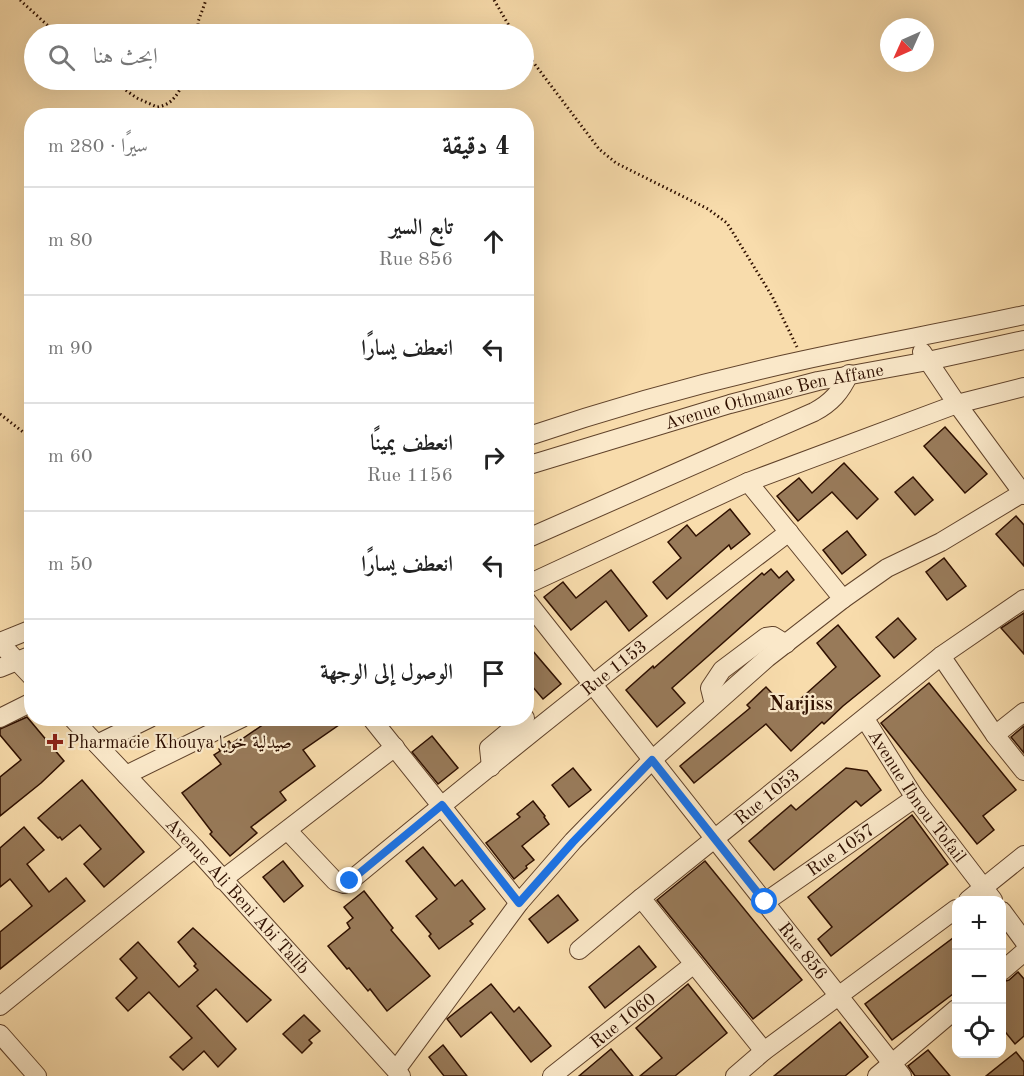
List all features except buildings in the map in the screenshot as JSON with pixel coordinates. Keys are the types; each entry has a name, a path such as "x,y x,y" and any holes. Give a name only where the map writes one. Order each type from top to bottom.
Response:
{"street":[{"name":"Avenue Othmane Ben Affane","path":"534,435 650,399 803,360 1024,315"},
{"path":"399,1073 519,903 573,842 652,760 714,704 843,599 887,568 941,542 1024,493 957,404 912,338"},
{"name":"Avenue Othmane Ben Affane","path":"534,464 730,404 818,381 928,361 1024,340"},
{"path":"534,535 814,412 832,400 845,384 849,374"},
{"path":"534,581 748,482 957,404 1024,387"},
{"path":"748,482 843,599"},
{"name":"Rue 1153","path":"288,831 335,881 344,884 350,881 546,722 789,532"},
{"name":"Rue 1053","path":"579,950 941,656 1024,599"},
{"name":"Rue 856","path":"534,610 897,1070"},
{"path":"16,661 0,643 24,632"},
{"path":"941,656 995,735 1024,771"},
{"path":"0,718 24,706"},
{"path":"995,735 1024,712"},
{"path":"534,714 537,714 546,722"},
{"name":"Avenue Ibnou Tofail","path":"865,719 915,798 988,895"},
{"name":"Avenue Ali Beni Abi Talib","path":"80,726 195,848 399,1073"},
{"path":"97,744 134,726"},
{"path":"126,775 226,726"},
{"path":"378,726 519,903"},
{"path":"491,767 489,748 516,726"},
{"path":"222,880 395,747"},
{"name":"Rue 1057","path":"765,902 915,798"},
{"path":"0,1005 195,848"},
{"path":"988,895 1024,855"},
{"path":"641,898 764,1051"},
{"path":"735,1076 764,1051 952,913"},
{"path":"1006,916 1024,940"},
{"path":"1006,968 1024,952"},
{"name":"Rue 1060","path":"552,1076 694,964"},
{"path":"877,1076 897,1070 952,1014"},
{"path":"0,1034 37,1076"}],"path":[{"path":"20,0 46,24"},
{"path":"198,24 206,0"},
{"path":"494,0 508,24"},
{"path":"534,63 599,149 616,163 708,209 727,223 772,296 803,360"},
{"path":"125,90 157,107 170,102 179,90"},
{"path":"0,414 24,433"}],"place":[{"name":"Pharmacie Khouya صيدلية خويا","path":"55,742"}],"district":[{"name":"Narjiss","path":"801,703"}],"route":[{"path":"350,881 442,805 519,903 606,806 652,760 765,902"}]}
